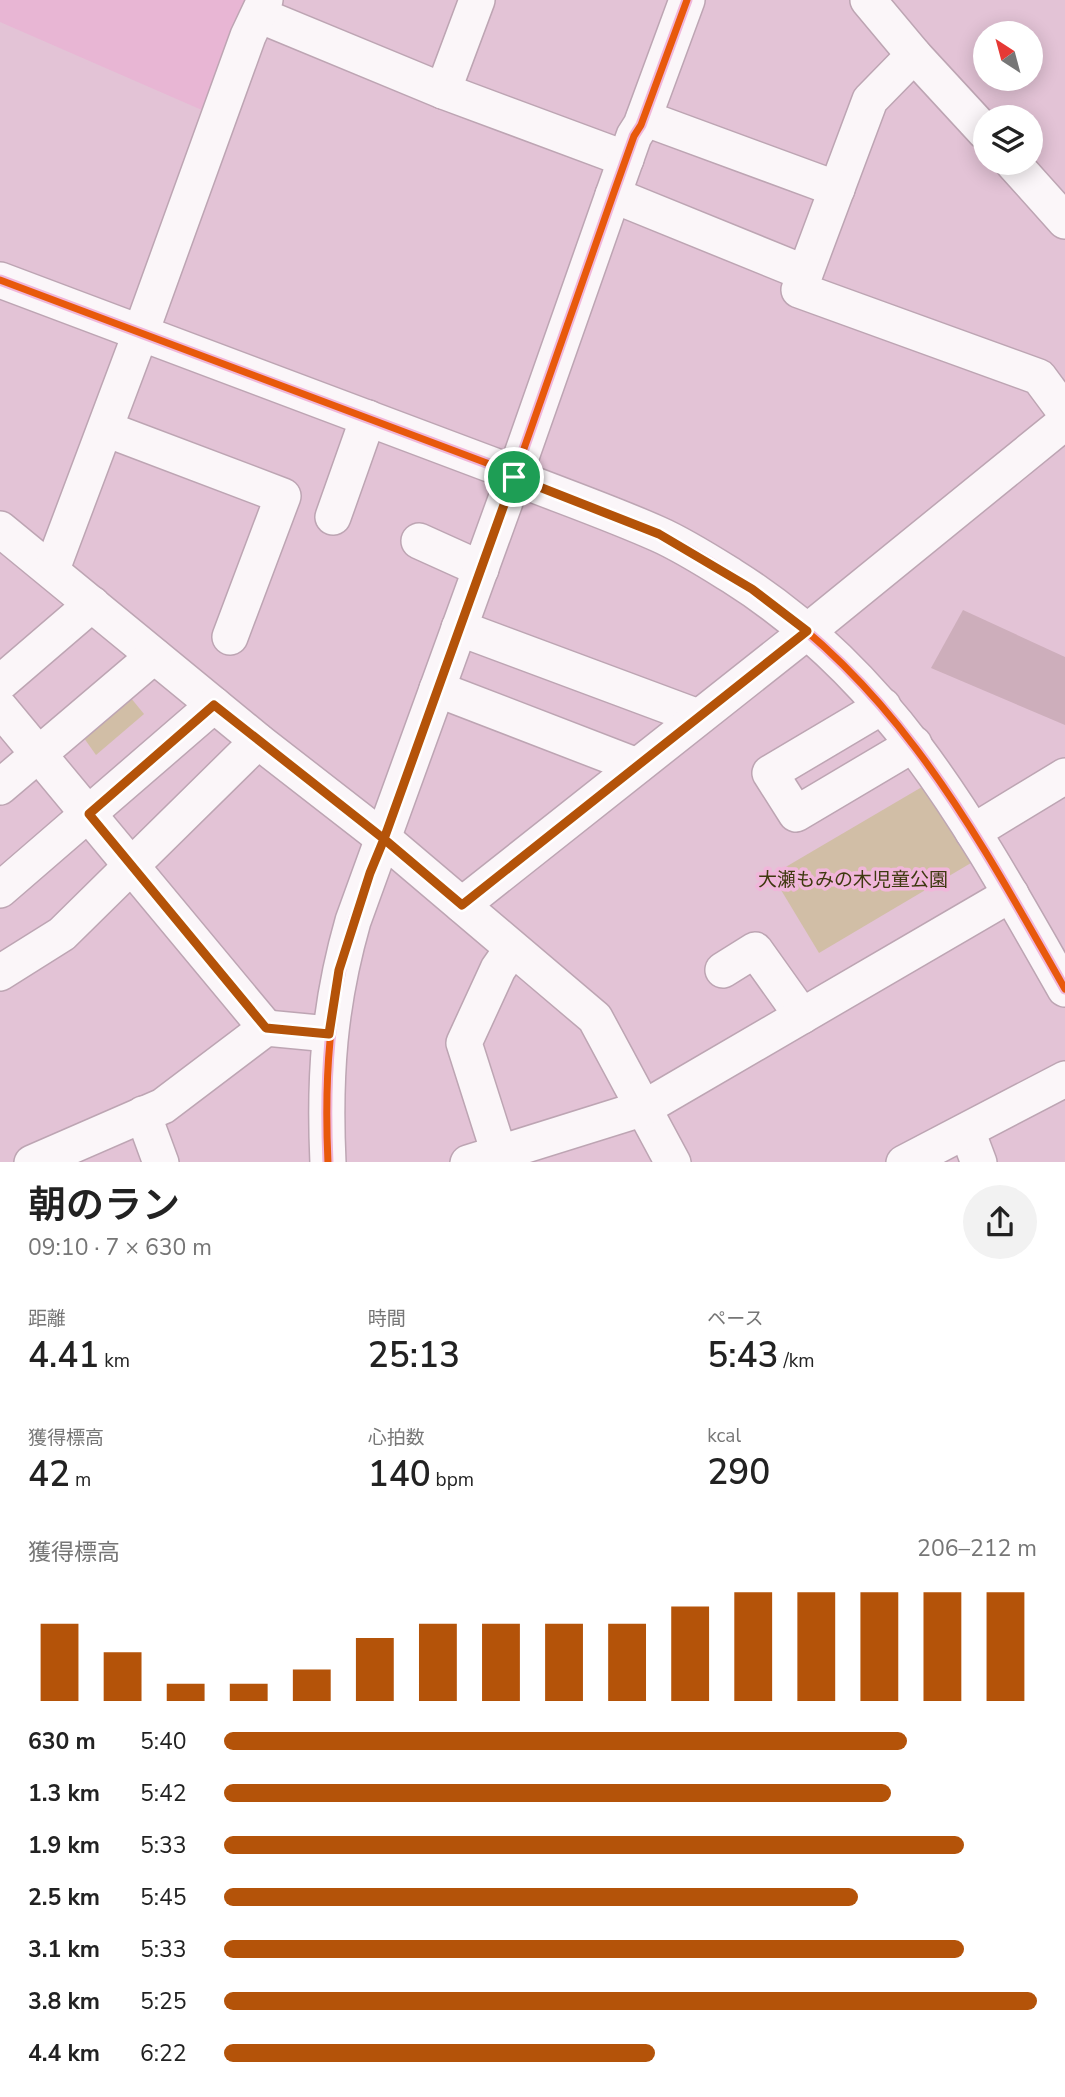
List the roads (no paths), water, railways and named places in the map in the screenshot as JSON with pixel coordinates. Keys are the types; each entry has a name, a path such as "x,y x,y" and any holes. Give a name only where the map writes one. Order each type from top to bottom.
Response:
{"street":[{"path":"443,90 477,0"},
{"path":"328,1162 325,1101 329,1034 339,970 361,897 514,477 612,195 644,118 687,0"},
{"path":"868,0 973,119"},
{"path":"52,569 106,429 243,49 262,8 443,90 626,159"},
{"path":"914,55 870,100 799,290 1039,377 1065,412"},
{"path":"644,118 837,189"},
{"path":"1024,175 1065,221"},
{"path":"612,195 805,273"},
{"path":"0,280 500,468 514,477 659,534 752,589 838,657 914,744 954,800 1065,989"},
{"path":"333,517 368,418"},
{"path":"462,905 1065,422"},
{"path":"106,429 283,496 230,637"},
{"path":"419,541 481,569"},
{"path":"6,545 52,569 258,741 384,839 595,1018 672,1162"},
{"path":"0,683 92,604"},
{"path":"459,628 698,717"},
{"path":"0,787 154,656"},
{"path":"437,689 637,766"},
{"path":"0,890 214,705"},
{"path":"883,706 770,773 796,814 914,744"},
{"path":"0,708 266,1028"},
{"path":"5,958 62,934 258,741"},
{"path":"973,832 1065,776"},
{"path":"512,949 498,969 464,1043 483,1158 644,1108 1011,894"},
{"path":"723,970 755,950 802,1016"},
{"path":"34,1162 163,1107 266,1028 329,1034"},
{"path":"908,1162 973,1147 1065,1079"},
{"path":"143,1114 161,1162"}],"park label":[{"name":"大瀬もみの木児童公園","path":"853,880"}]}
